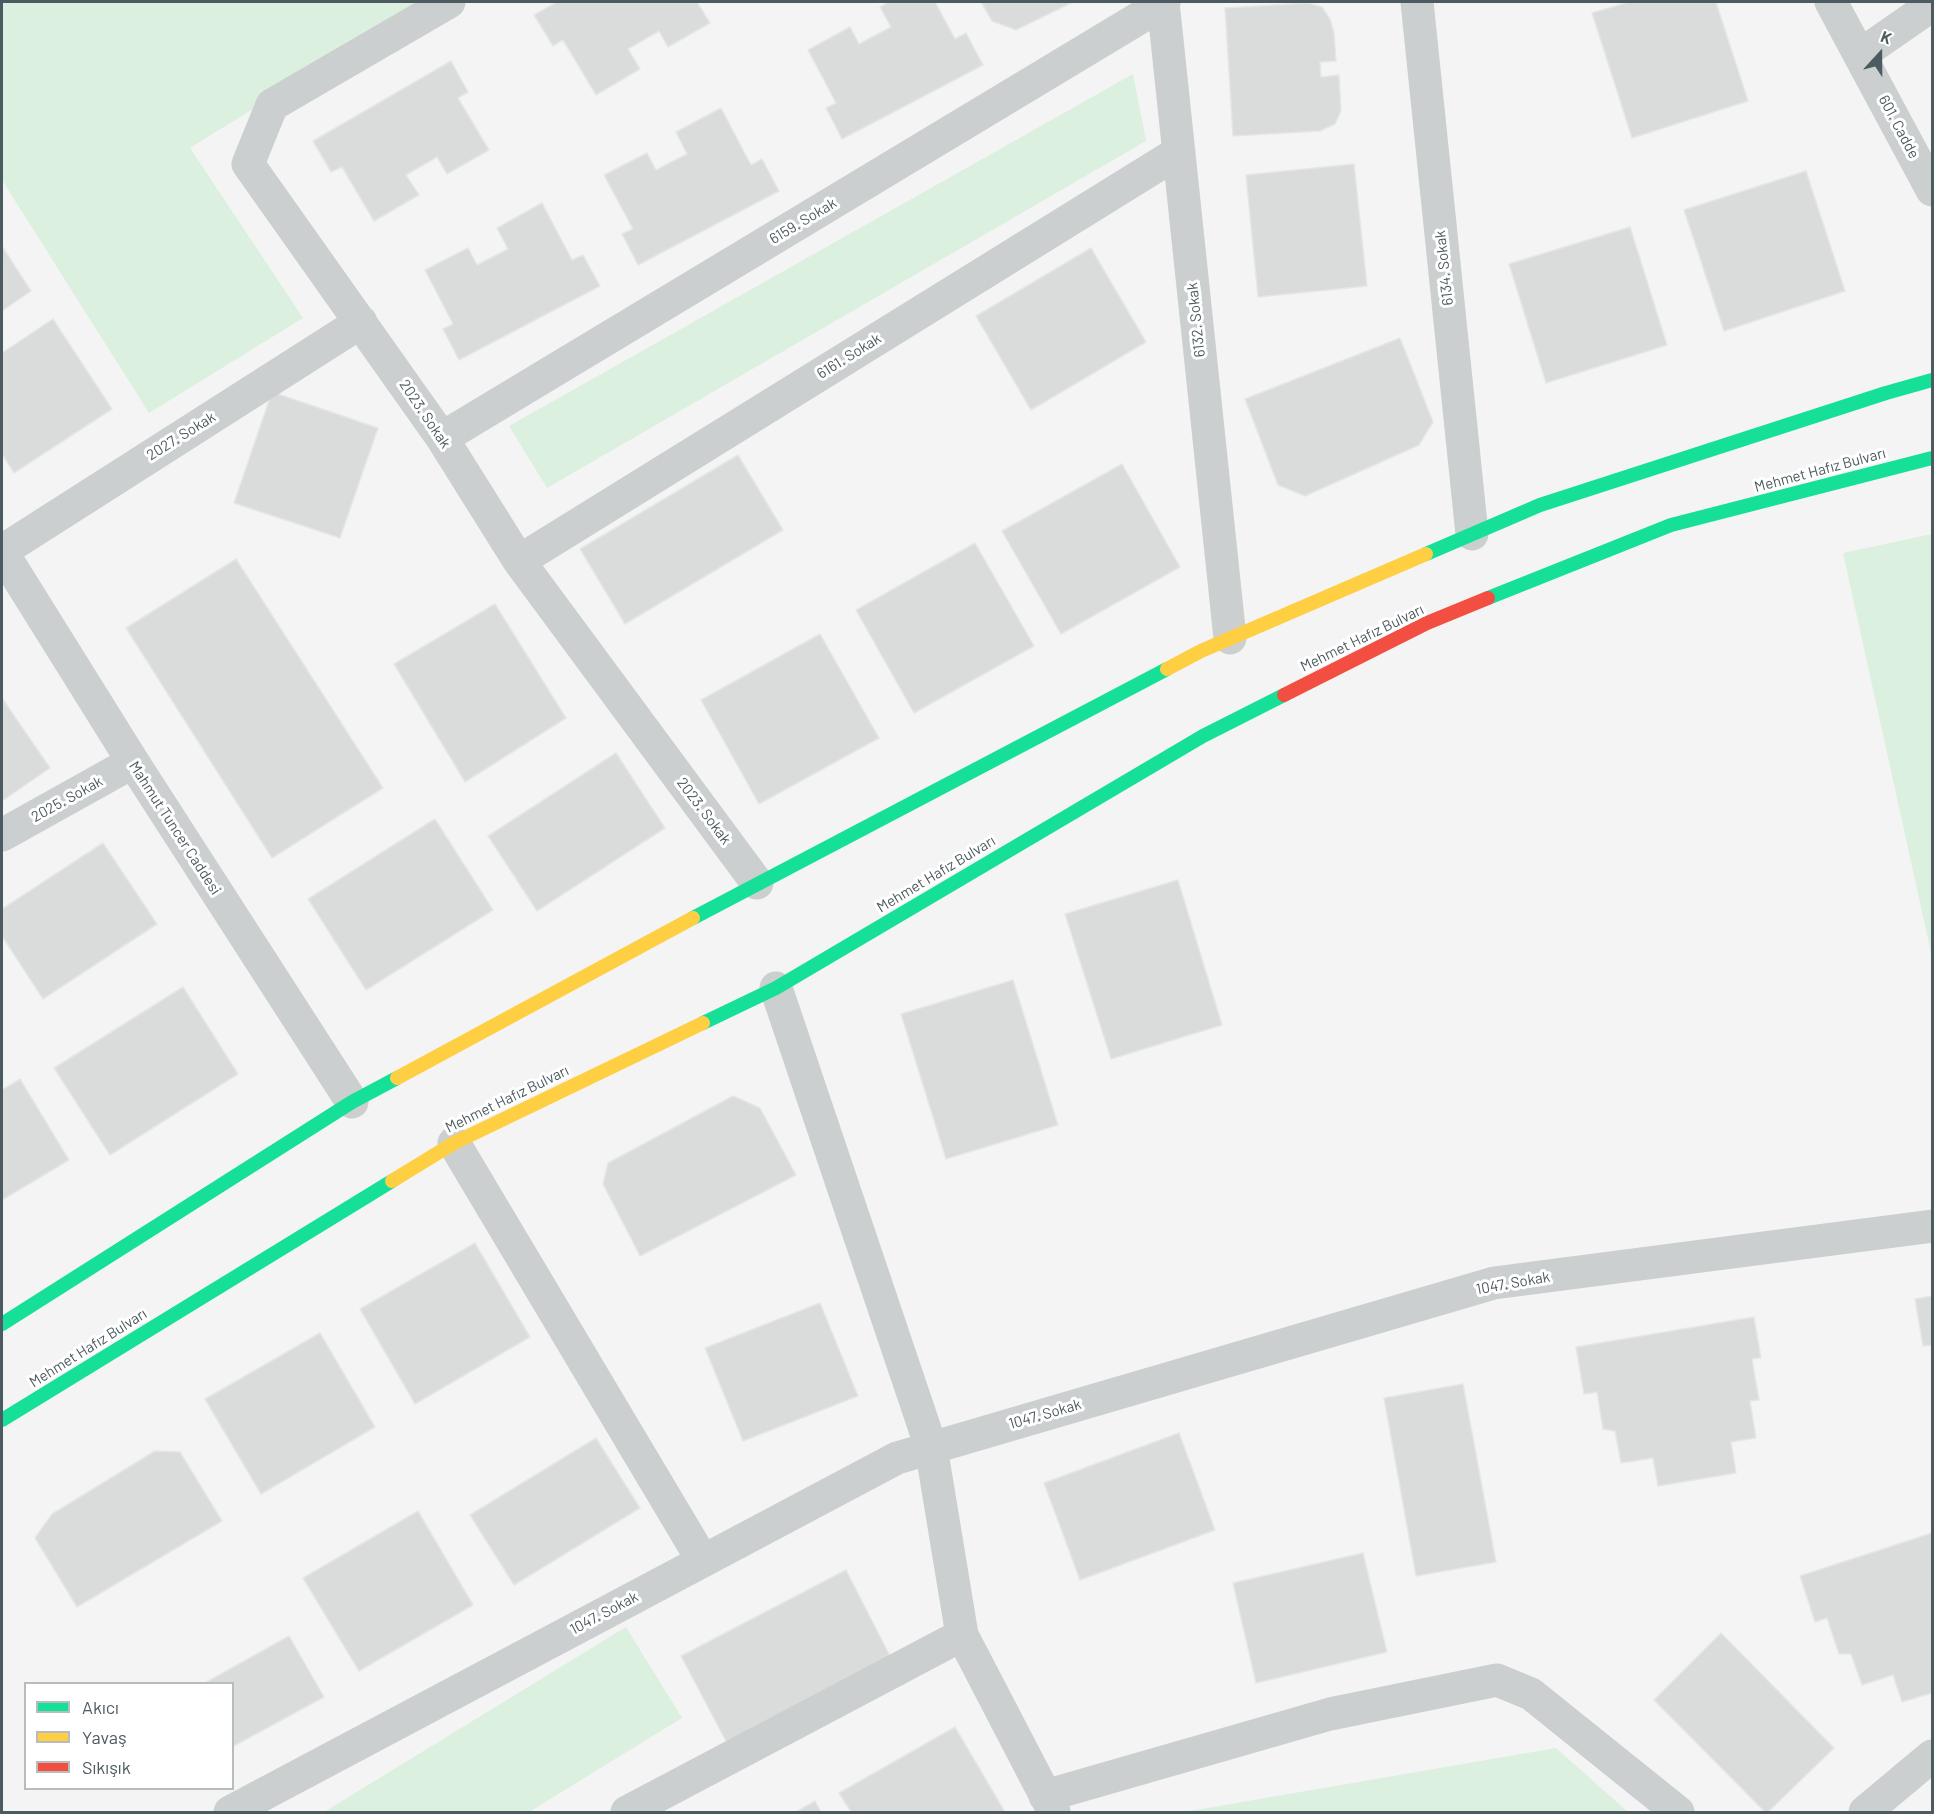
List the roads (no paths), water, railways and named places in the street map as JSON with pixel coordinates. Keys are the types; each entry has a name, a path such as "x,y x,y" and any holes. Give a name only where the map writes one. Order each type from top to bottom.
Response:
{"main road":[{"path":"2,1324 352,1102 757,883 1201,651 1540,505 1886,393 1932,381"},
{"name":"Mehmet Hafız Bulvarı","path":"2,1420 454,1143 776,988 1203,736 1427,623 1671,525 1932,458"}],"street":[{"name":"2023. Sokak","path":"449,2 272,105 248,164 442,438 519,561 757,883"},
{"name":"6132. Sokak","path":"1163,2 1230,638"},
{"name":"6159. Sokak","path":"442,438 1163,2"},
{"name":"6134. Sokak","path":"1417,2 1472,534"},
{"name":"601. Cadde","path":"1831,2 1932,190"},
{"path":"1860,55 1932,5"},
{"name":"6161. Sokak","path":"519,561 1179,152"},
{"name":"2027. Sokak","path":"2,552 361,322"},
{"name":"Mahmut Tuncer Caddesi","path":"2,552 133,762 352,1102"},
{"name":"2025. Sokak","path":"2,835 133,762"},
{"path":"776,988 931,1447 962,1635 1049,1804 1330,1714 1497,1680 1531,1694 1678,1812"},
{"path":"454,1143 703,1561"},
{"name":"1047. Sokak","path":"230,1812 897,1458 1494,1283 1932,1226"},
{"path":"627,1812 962,1635"},
{"path":"1865,1812 1932,1756"}]}
